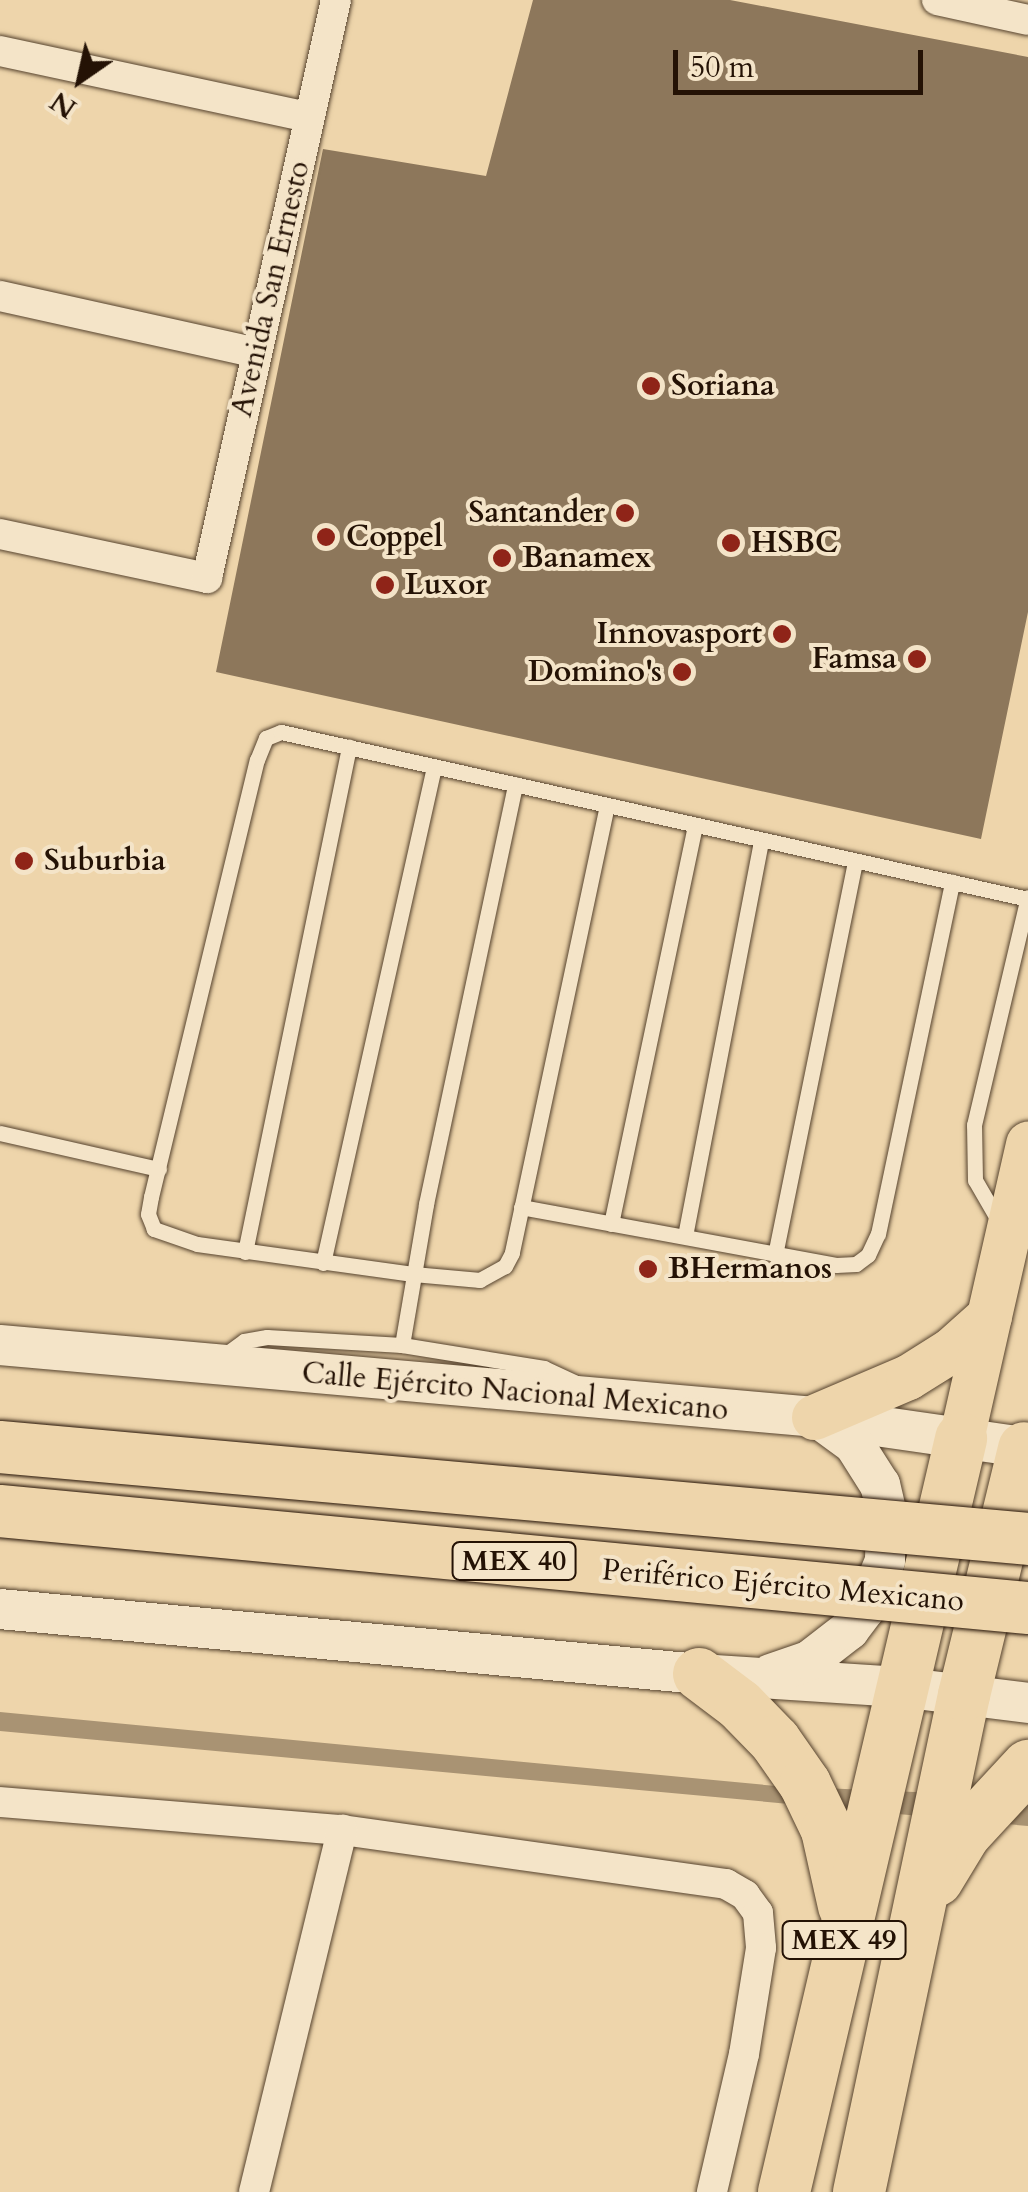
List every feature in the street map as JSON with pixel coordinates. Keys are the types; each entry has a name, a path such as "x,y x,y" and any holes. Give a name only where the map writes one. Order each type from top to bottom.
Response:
{"highway":[{"name":"MEX 49","path":"784,2192 961,1439"},
{"name":"MEX 49","path":"859,2192 964,1695 1027,1442"},
{"name":"MEX 40","path":"0,1448 1028,1539"},
{"name":"Periférico Ejército Mexicano","path":"0,1512 1028,1608"},
{"path":"699,1674 752,1717 805,1784 836,1862 847,1930"},
{"path":"920,1917 965,1834 1028,1766"}],"main road":[{"path":"961,1439 1028,1144"},
{"path":"814,1417 908,1378 989,1316"}],"street":[{"name":"Avenida San Ernesto","path":"0,534 206,578 336,0"},
{"path":"937,0 1028,20"},
{"path":"0,51 309,117"},
{"path":"0,296 257,352"},
{"name":"Calle Ejército Nacional Mexicano","path":"0,1346 814,1417 961,1439 1027,1442"},
{"path":"762,1676 809,1661 831,1647 865,1609 885,1561 886,1510 869,1463 836,1428 814,1417"},
{"path":"0,1609 699,1674 900,1688 1028,1703"},
{"path":"0,1802 342,1830 726,1884 745,1894 758,1914 760,1948 744,2054 712,2192"},
{"path":"254,2192 342,1830"}],"lane":[{"path":"607,806 512,1254 496,1274 480,1280 323,1263 166,1237 154,1229 148,1214 266,738 281,732 1028,899 974,1125 972,1156 975,1180 1007,1236"},
{"path":"245,1252 348,747"},
{"path":"323,1263 434,766"},
{"path":"402,1346 413,1274 515,784"},
{"path":"611,1224 695,825"},
{"path":"685,1236 762,840"},
{"path":"775,1254 855,860"},
{"path":"521,1207 836,1265 856,1264 868,1255 878,1234 952,882"},
{"path":"0,1133 159,1169"},
{"path":"212,1364 244,1342 267,1337 402,1346 544,1368 571,1379 596,1399"}],"shaded area":[{"path":"0,1712 776,1786 1028,1797 1028,1826 0,1731"}],"building":[{"name":"Soriana","path":"533,0 730,0 1028,57 1028,612 981,839 216,672 323,149 486,176"}],"place":[{"name":"Soriana","path":"651,386"},
{"name":"Santander","path":"625,513"},
{"name":"Coppel","path":"326,537"},
{"name":"HSBC","path":"731,543"},
{"name":"Banamex","path":"502,558"},
{"name":"Luxor","path":"385,585"},
{"name":"Innovasport","path":"782,634"},
{"name":"Famsa","path":"917,659"},
{"name":"Domino's","path":"682,672"},
{"name":"Suburbia","path":"24,861"},
{"name":"BHermanos","path":"648,1269"}]}
